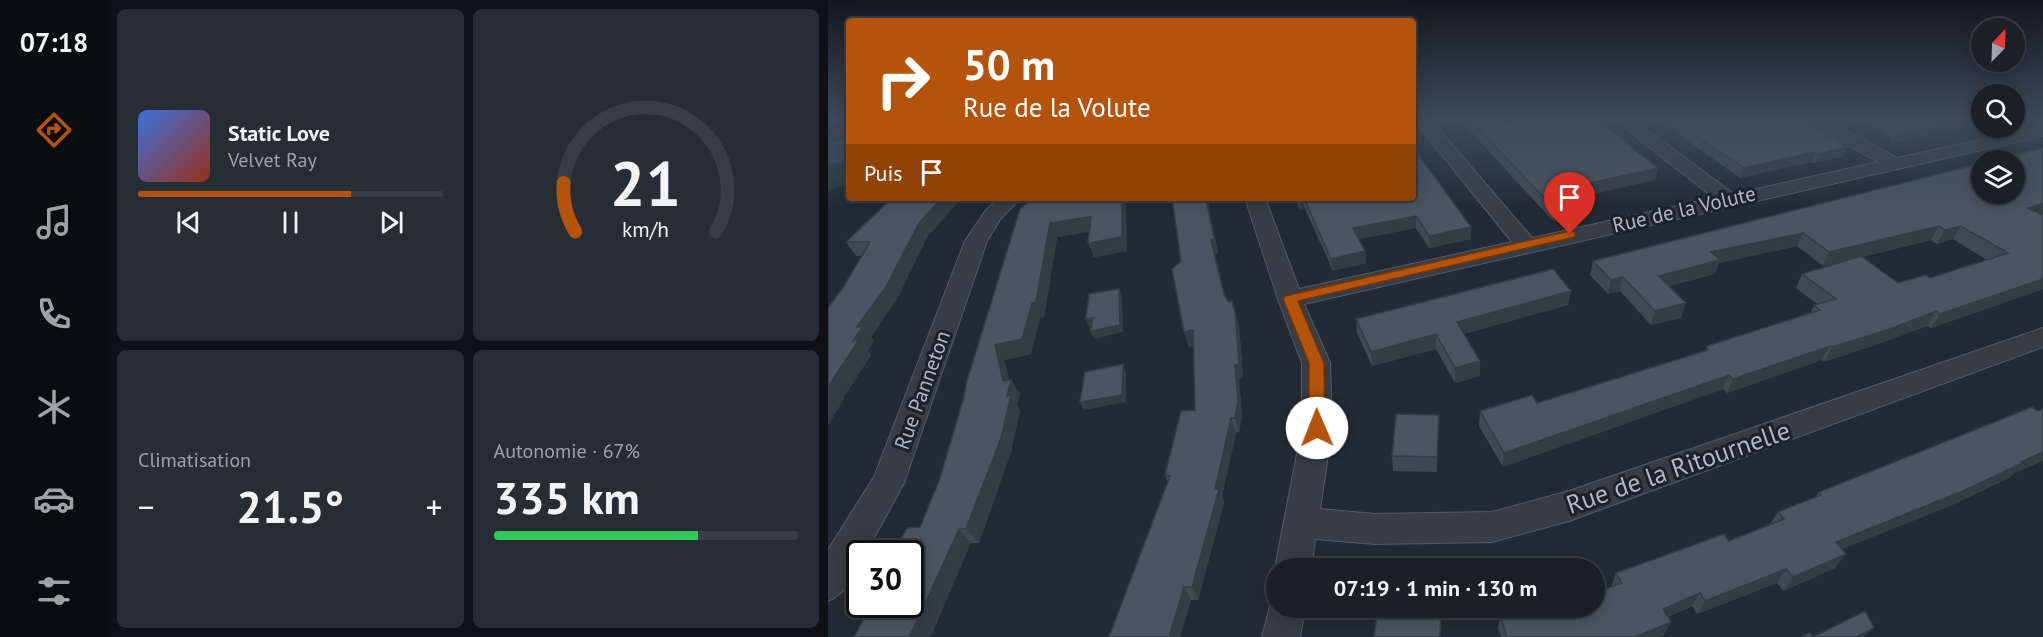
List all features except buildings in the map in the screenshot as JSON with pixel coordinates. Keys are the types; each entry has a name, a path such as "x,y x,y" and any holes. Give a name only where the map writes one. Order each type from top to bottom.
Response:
{"street":[{"path":"1447,150 1525,244"},
{"path":"1663,150 1728,199"},
{"path":"1868,150 1893,164"},
{"name":"Rue de la Volute","path":"1290,299 1525,244 1958,150"},
{"name":"Rue Panneton","path":"828,583 888,483 976,241 993,213 1007,201"},
{"path":"1256,201 1290,299 1316,363 1317,428 1295,558"},
{"name":"Rue de la Ritournelle","path":"1300,523 1376,529 1492,527 1569,506 2043,337"},
{"path":"1281,637 1284,618"}],"shaded area":[{"path":"828,150 846,150 846,183 828,192"}],"waterway":[{"path":"828,155 844,150"}],"route":[{"path":"1317,428 1316,363 1290,299 1570,234"}]}
